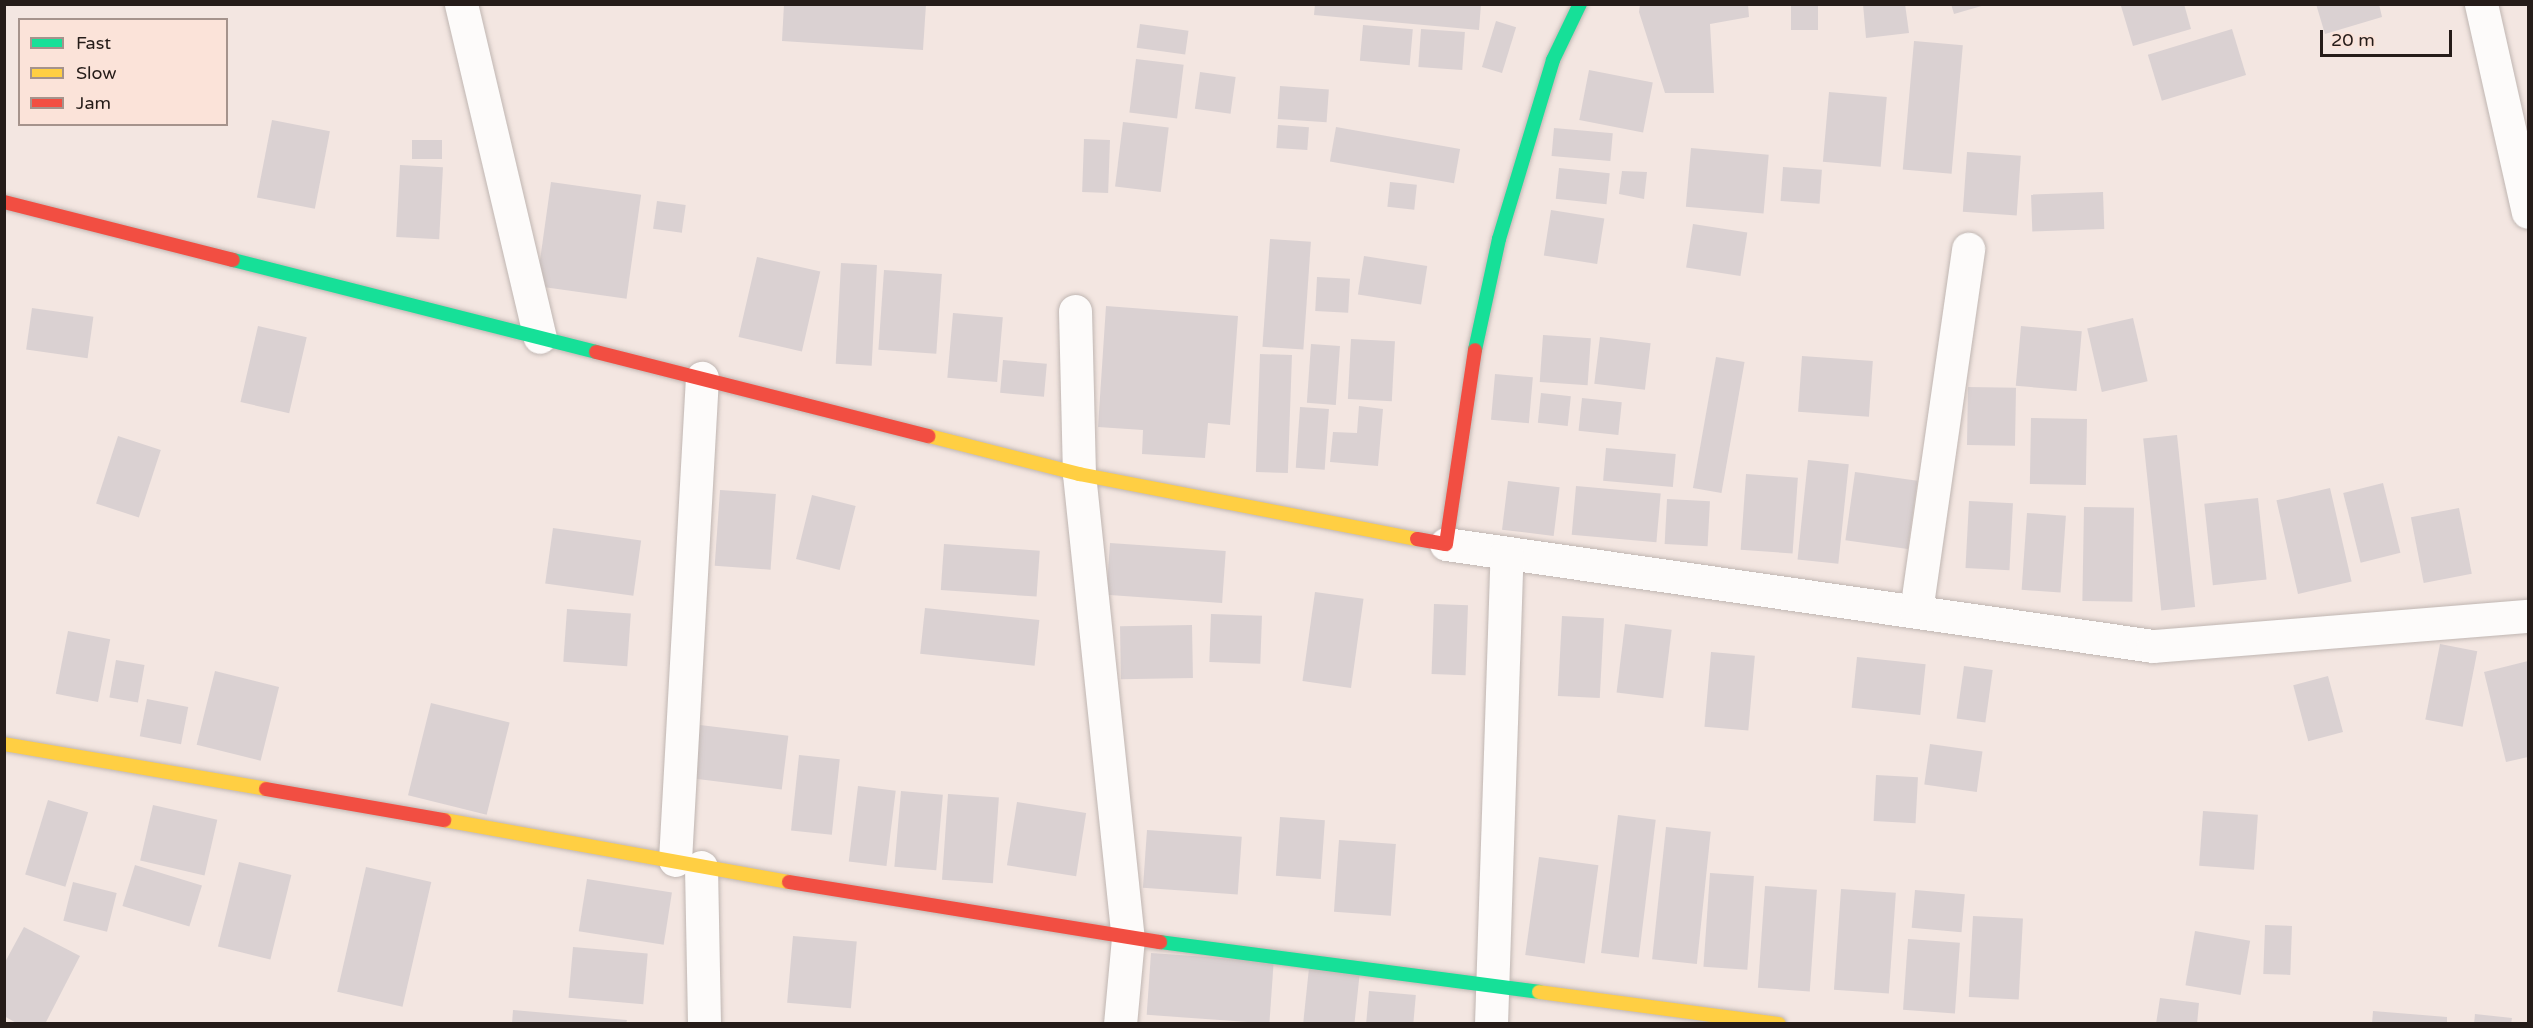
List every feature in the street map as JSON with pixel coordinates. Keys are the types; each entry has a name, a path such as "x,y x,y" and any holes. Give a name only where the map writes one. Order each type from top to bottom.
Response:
{"street":[{"path":"461,4 540,337"},
{"path":"1446,544 1475,352 1499,239 1553,60 1580,4"},
{"path":"2481,4 2529,212"},
{"path":"4,202 1079,474 1446,544 2153,646 2529,616"},
{"path":"1916,611 1968,249"},
{"path":"1075,311 1079,474 1128,938 1120,1023"},
{"path":"702,378 688,864 704,1023"},
{"path":"1491,1023 1508,553"},
{"path":"4,744 688,864 1128,938 1779,1023"}],"building":[{"path":"784,4 926,4 923,50 782,41"},
{"path":"1315,4 1481,4 1479,30 1314,15"},
{"path":"1640,4 1748,4 1749,17 1710,24 1714,93 1665,93 1639,12"},
{"path":"1791,4 1818,4 1818,30 1791,30"},
{"path":"1863,4 1905,4 1909,33 1866,38"},
{"path":"1951,4 1985,4 1985,5 1954,14"},
{"path":"2184,4 2191,29 2133,46 2121,6"},
{"path":"2316,4 2379,4 2382,17 2325,34"},
{"path":"1496,21 1516,27 1502,73 1482,67"},
{"path":"1140,24 1189,31 1185,55 1137,48"},
{"path":"1363,25 1413,29 1410,65 1360,61"},
{"path":"1421,29 1465,32 1462,70 1418,67"},
{"path":"2232,29 2246,75 2162,101 2148,55"},
{"path":"1914,41 1963,45 1952,174 1903,170"},
{"path":"1136,59 1184,65 1177,118 1129,113"},
{"path":"1589,70 1653,82 1643,132 1579,120"},
{"path":"1200,72 1236,77 1231,114 1195,109"},
{"path":"1280,86 1329,89 1327,122 1278,119"},
{"path":"1829,92 1887,97 1881,167 1823,162"},
{"path":"272,120 330,131 315,209 257,198"},
{"path":"1123,122 1169,128 1161,192 1115,187"},
{"path":"1278,125 1309,127 1307,150 1276,148"},
{"path":"1336,127 1460,149 1454,183 1330,161"},
{"path":"1554,128 1613,133 1610,161 1552,156"},
{"path":"1084,139 1110,140 1108,193 1082,192"},
{"path":"412,140 442,140 442,159 412,159"},
{"path":"1691,148 1769,155 1764,214 1686,207"},
{"path":"1967,152 2021,156 2017,216 1963,212"},
{"path":"400,165 443,167 439,239 396,237"},
{"path":"1783,167 1822,170 1820,204 1781,201"},
{"path":"1559,168 1610,173 1606,204 1556,199"},
{"path":"1622,171 1647,172 1644,199 1619,194"},
{"path":"551,182 641,195 627,299 536,286"},
{"path":"1390,182 1417,185 1414,210 1387,207"},
{"path":"2103,192 2104,229 2032,231 2031,195"},
{"path":"657,201 686,205 682,233 653,229"},
{"path":"1551,210 1604,218 1597,264 1544,255"},
{"path":"1693,224 1747,233 1740,276 1686,267"},
{"path":"1270,239 1311,242 1303,350 1262,347"},
{"path":"1364,256 1427,266 1421,305 1358,295"},
{"path":"757,257 820,272 802,352 739,337"},
{"path":"841,263 877,265 872,366 836,364"},
{"path":"884,270 942,274 936,354 878,350"},
{"path":"1317,277 1350,279 1348,313 1315,311"},
{"path":"1106,306 1238,316 1230,425 1208,423 1205,458 1142,454 1143,430 1098,427"},
{"path":"32,308 93,317 88,358 26,350"},
{"path":"953,313 1003,317 997,382 947,378"},
{"path":"2133,318 2148,381 2102,392 2087,329"},
{"path":"258,326 307,337 289,413 240,402"},
{"path":"2021,326 2082,331 2077,391 2016,386"},
{"path":"1543,335 1591,338 1588,385 1540,382"},
{"path":"1600,337 1651,343 1645,390 1594,384"},
{"path":"1351,339 1395,341 1392,401 1348,399"},
{"path":"1311,344 1340,346 1336,405 1307,403"},
{"path":"1260,354 1292,355 1288,473 1256,472"},
{"path":"1802,356 1873,361 1869,417 1798,412"},
{"path":"1716,357 1745,362 1721,493 1693,488"},
{"path":"1003,360 1047,364 1044,397 1000,393"},
{"path":"1495,374 1533,377 1529,423 1491,420"},
{"path":"1968,387 2016,388 2015,446 1967,445"},
{"path":"1541,393 1571,396 1568,426 1538,423"},
{"path":"1582,398 1622,402 1618,435 1579,431"},
{"path":"1359,406 1383,409 1378,466 1330,462 1333,432 1357,433"},
{"path":"1300,407 1329,409 1325,470 1296,468"},
{"path":"2031,418 2087,419 2086,485 2030,484"},
{"path":"2177,435 2195,607 2161,611 2143,439"},
{"path":"118,436 161,450 139,517 96,504"},
{"path":"1606,448 1676,454 1673,487 1603,481"},
{"path":"1808,460 1849,464 1838,564 1798,559"},
{"path":"1855,472 1917,481 1908,549 1845,540"},
{"path":"1746,474 1798,478 1793,553 1741,550"},
{"path":"1508,481 1560,487 1554,536 1502,530"},
{"path":"2383,483 2400,553 2361,563 2343,493"},
{"path":"1576,486 1661,493 1656,542 1572,535"},
{"path":"2330,488 2352,582 2298,594 2276,500"},
{"path":"720,490 776,494 771,570 715,566"},
{"path":"812,495 856,506 840,570 796,559"},
{"path":"2258,498 2267,580 2213,585 2204,504"},
{"path":"1667,499 1710,501 1708,546 1665,544"},
{"path":"1969,501 2013,503 2009,570 1965,568"},
{"path":"2084,507 2134,508 2132,602 2082,601"},
{"path":"2459,508 2472,574 2424,583 2411,517"},
{"path":"2027,513 2066,516 2061,593 2022,590"},
{"path":"553,528 641,540 633,596 545,583"},
{"path":"1110,543 1226,551 1222,603 1106,595"},
{"path":"944,544 1040,551 1037,597 941,590"},
{"path":"1315,592 1364,599 1351,688 1302,681"},
{"path":"1434,604 1468,605 1466,675 1432,674"},
{"path":"925,608 1039,620 1035,666 920,654"},
{"path":"567,609 631,613 627,666 563,662"},
{"path":"1211,614 1262,616 1260,664 1209,662"},
{"path":"1562,616 1604,618 1600,698 1558,696"},
{"path":"1625,624 1672,630 1663,698 1617,692"},
{"path":"1192,625 1193,678 1121,679 1120,626"},
{"path":"68,631 110,639 98,702 56,694"},
{"path":"2440,644 2477,651 2463,727 2425,720"},
{"path":"1711,652 1755,656 1748,731 1704,727"},
{"path":"1857,657 1926,664 1920,715 1852,708"},
{"path":"116,660 145,665 138,702 109,697"},
{"path":"2528,661 2528,757 2506,762 2484,672"},
{"path":"1964,666 1993,670 1985,723 1957,718"},
{"path":"215,671 279,687 261,761 197,745"},
{"path":"2328,676 2343,732 2308,741 2293,685"},
{"path":"147,699 188,707 181,744 140,736"},
{"path":"431,703 510,723 487,815 408,795"},
{"path":"700,725 788,736 782,789 693,779"},
{"path":"1930,744 1982,751 1977,792 1924,785"},
{"path":"799,755 840,759 832,835 791,831"},
{"path":"1876,775 1918,777 1916,823 1874,821"},
{"path":"858,786 896,791 886,866 849,861"},
{"path":"901,791 943,795 936,870 894,867"},
{"path":"948,794 999,798 993,883 942,880"},
{"path":"48,800 88,812 65,887 25,875"},
{"path":"1017,802 1086,813 1076,876 1007,865"},
{"path":"153,805 217,820 204,875 140,861"},
{"path":"2203,811 2258,815 2254,870 2199,866"},
{"path":"1618,815 1656,820 1639,958 1601,953"},
{"path":"1280,817 1325,820 1321,879 1276,876"},
{"path":"1666,827 1711,832 1697,964 1652,959"},
{"path":"1147,830 1242,837 1238,894 1143,888"},
{"path":"1339,840 1396,844 1391,916 1334,912"},
{"path":"1539,857 1598,865 1585,963 1525,955"},
{"path":"239,862 291,875 270,959 218,946"},
{"path":"135,865 202,885 189,927 122,906"},
{"path":"366,867 431,882 402,1007 337,992"},
{"path":"1710,873 1754,876 1747,970 1703,967"},
{"path":"587,879 672,892 664,945 579,931"},
{"path":"73,882 117,893 107,932 63,921"},
{"path":"1765,886 1817,890 1810,991 1758,988"},
{"path":"1841,889 1896,893 1889,994 1834,990"},
{"path":"1915,890 1965,894 1961,932 1912,928"},
{"path":"1973,916 2023,919 2019,1000 1969,997"},
{"path":"2265,925 2292,926 2290,975 2263,974"},
{"path":"24,927 80,956 45,1024 18,1024 4,1016 4,964"},
{"path":"2195,931 2250,941 2241,995 2185,985"},
{"path":"793,936 857,942 851,1008 787,1003"},
{"path":"1908,939 1960,943 1955,1013 1903,1010"},
{"path":"573,947 648,954 643,1004 569,998"},
{"path":"1151,953 1274,962 1269,1023 1147,1015"},
{"path":"1309,968 1360,973 1354,1024 1303,1024"},
{"path":"1369,991 1416,995 1413,1024 1366,1024"},
{"path":"2160,998 2199,1003 2197,1024 2156,1024"},
{"path":"513,1010 627,1020 626,1024 512,1024"},
{"path":"2373,1011 2447,1017 2447,1024 2372,1024"},
{"path":"2475,1014 2512,1018 2511,1024 2474,1024"}],"traffic: fast":[{"path":"1475,350 1499,239 1553,60 1580,4"},
{"path":"233,260 596,352"},
{"path":"1160,942 1539,992"}],"traffic: slow":[{"path":"929,436 1079,474 1417,539"},
{"path":"4,744 266,789"},
{"path":"444,820 789,882"},
{"path":"1539,992 1779,1024"}],"traffic: jam":[{"path":"4,202 233,260"},
{"path":"1417,539 1446,544 1475,350"},
{"path":"596,352 929,436"},
{"path":"266,789 444,820"},
{"path":"789,882 1160,942"}]}
